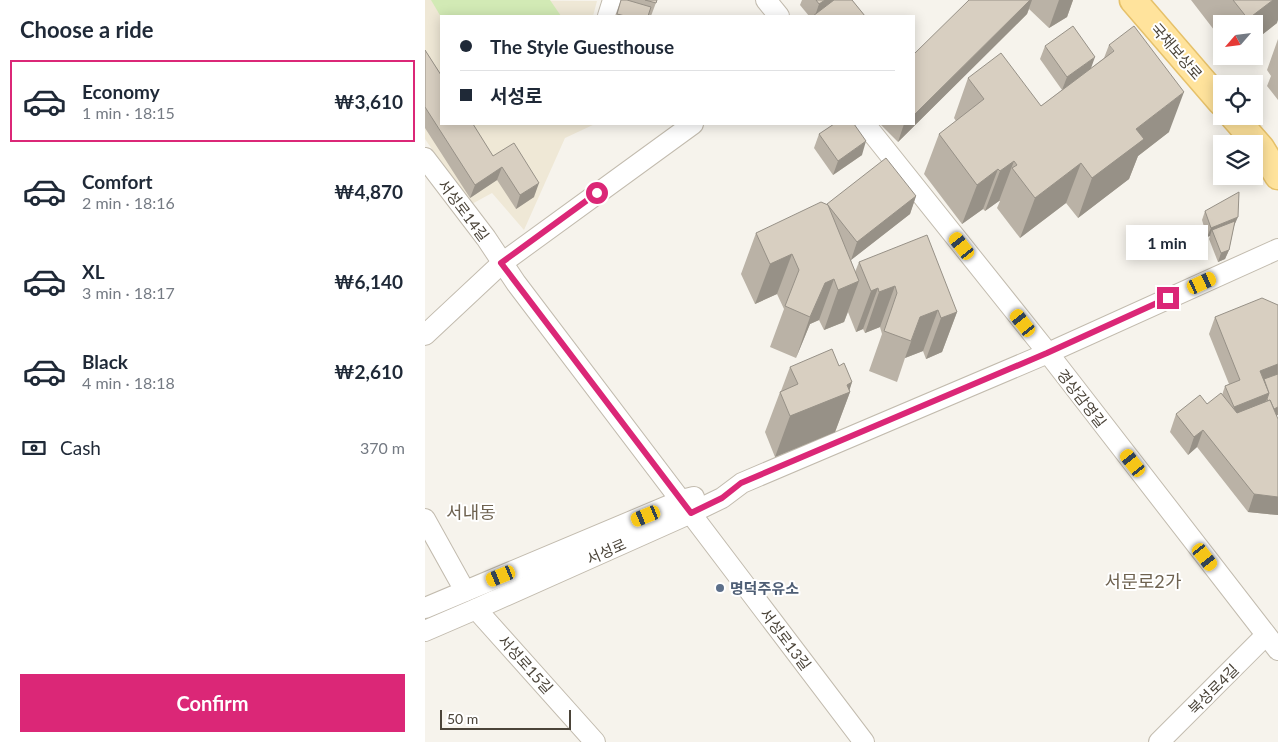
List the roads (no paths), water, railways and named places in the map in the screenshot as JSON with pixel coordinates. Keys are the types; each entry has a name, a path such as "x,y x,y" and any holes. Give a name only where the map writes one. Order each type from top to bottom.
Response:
{"main road":[{"name":"국채보상로","path":"1133,0 1213,93"},
{"path":"1241,125 1261,148 1278,176"}],"street":[{"path":"608,15 613,0"},
{"path":"766,0 778,15"},
{"path":"425,335 501,263 692,125"},
{"name":"경상감영길","path":"866,125 1047,353 1272,643"},
{"name":"서성로14길","path":"425,158 485,238 501,263 686,507"},
{"name":"서성로","path":"425,608 686,507 722,498 741,483 1047,353 1278,248"},
{"name":"서성로","path":"425,631 476,609 686,507"},
{"name":"서성로13길","path":"686,507 864,742"},
{"path":"425,519 465,591"},
{"name":"서성로15길","path":"476,609 595,742"},
{"name":"북성로4길","path":"1159,742 1272,643"}],"place":[{"name":"명덕주유소","path":"720,588"}],"district":[{"name":"서내동","path":"471,512"},
{"name":"서문로2가","path":"1143,581"}]}
